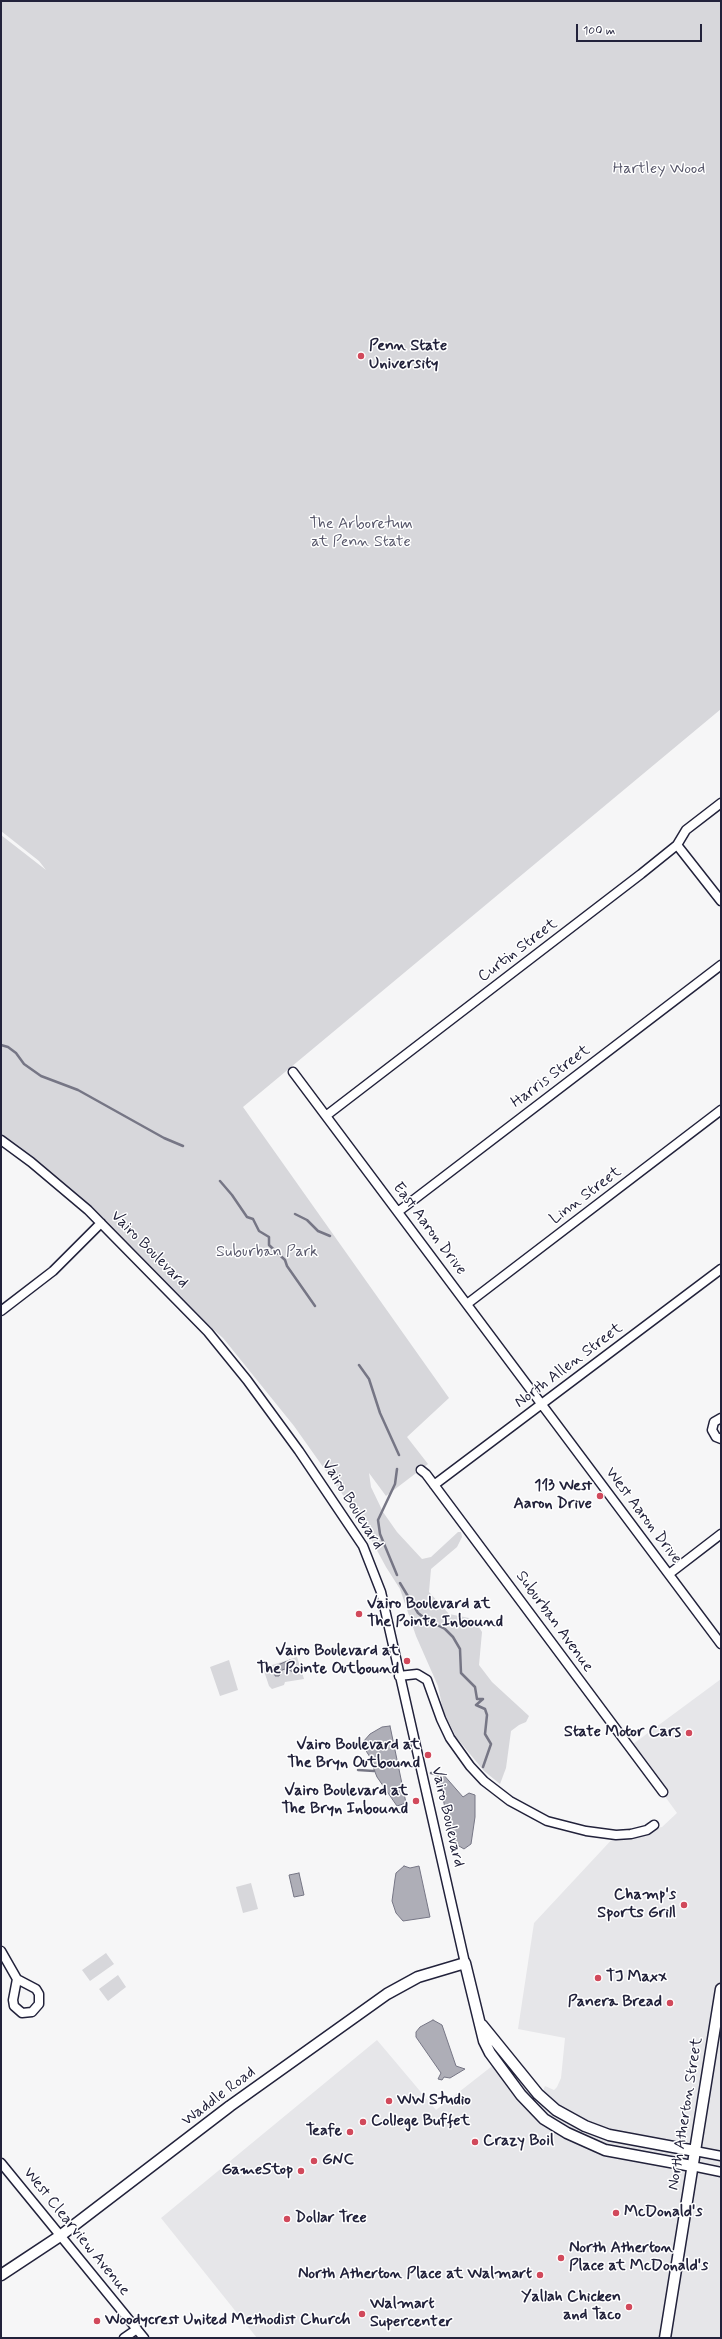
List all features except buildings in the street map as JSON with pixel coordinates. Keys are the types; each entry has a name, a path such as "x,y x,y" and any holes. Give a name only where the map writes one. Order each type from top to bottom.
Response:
{"main road":[{"name":"Vairo Boulevard","path":"465,1964 484,2041 493,2058 521,2095 553,2125 584,2142 605,2150 692,2166"},
{"name":"Waddle Road","path":"1,2275 60,2236 230,2106 387,1994 418,1978 465,1964"},
{"name":"North Atherton Street","path":"665,2338 721,1989"},
{"name":"Vairo Boulevard","path":"479,2022 538,2094 556,2110 585,2126 609,2135 695,2151"}],"street":[{"name":"Curtin Street","path":"327,1115 677,845 686,830 721,803"},
{"path":"677,845 721,901"},
{"name":"Harris Street","path":"399,1211 721,965"},
{"name":"East Aaron Drive","path":"293,1072 327,1115 542,1404"},
{"name":"Linn Street","path":"467,1304 721,1110"},
{"name":"Vairo Boulevard","path":"1,1140 55,1181 101,1223 188,1310 226,1354 345,1517 363,1546 373,1567 381,1592 465,1964"},
{"path":"1,1311 53,1270 101,1223"},
{"name":"North Allen Street","path":"434,1485 721,1269"},
{"name":"West Aaron Drive","path":"542,1404 721,1644"},
{"path":"721,1418 714,1422 712,1430 716,1437 721,1439"},
{"name":"Suburban Avenue","path":"420,1470 434,1485 663,1792"},
{"path":"669,1574 721,1534"},
{"path":"399,1676 417,1674 427,1680 441,1719 454,1744 479,1776 510,1801 547,1820 586,1831 616,1835 631,1834 648,1830 654,1825"},
{"path":"1,1951 17,1979"},
{"path":"695,2151 721,2156"},
{"name":"West Clearview Avenue","path":"1,2163 144,2338"},
{"path":"692,2166 721,2172"},
{"path":"124,2338 137,2329"}],"shaded area":[{"path":"290,1660 297,1673 285,1669 282,1670 279,1676 275,1676 275,1666"},
{"path":"721,1679 721,2338 257,2338 161,2218 377,2040 436,2110 510,2052 543,2091 545,2086 554,2090 561,2078 565,2038 518,2029 534,1923 616,1835 662,1827 677,1813 629,1747"},
{"path":"390,1726 406,1803 397,1806 377,1777 373,1767 375,1765 363,1746 363,1742 370,1734 382,1727"},
{"path":"442,1773 463,1797 469,1793 475,1795 475,1817 471,1844 464,1849 454,1843 449,1830 441,1787 437,1781 437,1776"},
{"path":"404,1866 410,1868 419,1866 430,1917 403,1921 396,1913 392,1901 396,1873"},
{"path":"299,1873 304,1895 294,1897 289,1875"},
{"path":"433,2020 442,2025 456,2066 465,2069 450,2078 444,2077 442,2080 438,2079 441,2073 416,2037 416,2032 420,2027"}],"green space":[{"name":"The Arboretum at Penn State","path":"1,1 721,1 721,709 243,1107 449,1398 407,1437 428,1464 386,1496 369,1473 371,1487 383,1512 397,1532 422,1559 431,1557 458,1532 461,1532 462,1537 457,1547 431,1569 429,1592 449,1614 469,1618 477,1624 482,1632 479,1665 492,1682 529,1716 526,1722 511,1731 506,1768 500,1784 484,1771 456,1737 443,1710 438,1686 416,1636 400,1589 386,1567 360,1519 294,1426 223,1338 206,1323 202,1328 105,1228 1,1141 1,835 46,870 39,861 1,831"},
{"path":"297,1657 304,1679 285,1682 284,1685 272,1689 269,1686 263,1668"},
{"path":"229,1660 238,1690 220,1696 210,1667"},
{"path":"251,1883 258,1909 243,1913 236,1887"},
{"path":"106,1953 114,1964 90,1981 82,1970"},
{"path":"118,1975 126,1987 108,2001 99,1989"}],"waterway":[{"path":"1,1045 8,1047 16,1053 24,1064 41,1076 78,1090 164,1138 183,1146"},
{"path":"220,1181 232,1195 247,1217 253,1219 259,1231 269,1237 269,1245 285,1260 287,1266 315,1306"},
{"path":"295,1214 307,1220 318,1231 330,1236"},
{"path":"359,1365 369,1379 380,1413 399,1455"},
{"path":"397,1469 395,1484 378,1520 380,1534 397,1575"},
{"path":"400,1583 418,1613 427,1620 445,1629 453,1637 460,1649 461,1673 475,1687 477,1699 483,1699 476,1705 485,1709 487,1715 485,1734 491,1744 483,1767"},
{"path":"358,1770 374,1771"},
{"path":"431,1773 439,1775"}],"place":[{"name":"Penn State University","path":"361,356"},
{"name":"113 West Aaron Drive","path":"600,1496"},
{"name":"Vairo Boulevard at The Pointe Inbound","path":"359,1614"},
{"name":"Vairo Boulevard at The Pointe Outbound","path":"407,1661"},
{"name":"State Motor Cars","path":"689,1733"},
{"name":"Vairo Boulevard at The Bryn Outbound","path":"428,1755"},
{"name":"Vairo Boulevard at The Bryn Inbound","path":"416,1801"},
{"name":"Champ's Sports Grill","path":"684,1905"},
{"name":"TJ Maxx","path":"598,1978"},
{"name":"Panera Bread","path":"670,2003"},
{"name":"WW Studio","path":"389,2101"},
{"name":"College Buffet","path":"363,2122"},
{"name":"Teafe","path":"350,2132"},
{"name":"Crazy Boil","path":"475,2142"},
{"name":"GNC","path":"314,2161"},
{"name":"GameStop","path":"301,2171"},
{"name":"McDonald's","path":"616,2213"},
{"name":"Dollar Tree","path":"287,2219"},
{"name":"North Atherton Place at McDonald's","path":"561,2258"},
{"name":"North Atherton Place at Walmart","path":"540,2275"},
{"name":"Yallah Chicken and Taco","path":"629,2307"},
{"name":"Walmart Supercenter","path":"362,2314"},
{"name":"Woodycrest United Methodist Church","path":"97,2321"}],"park label":[{"name":"Hartley Wood","path":"659,170"},
{"name":"Suburban Park","path":"267,1253"}]}
